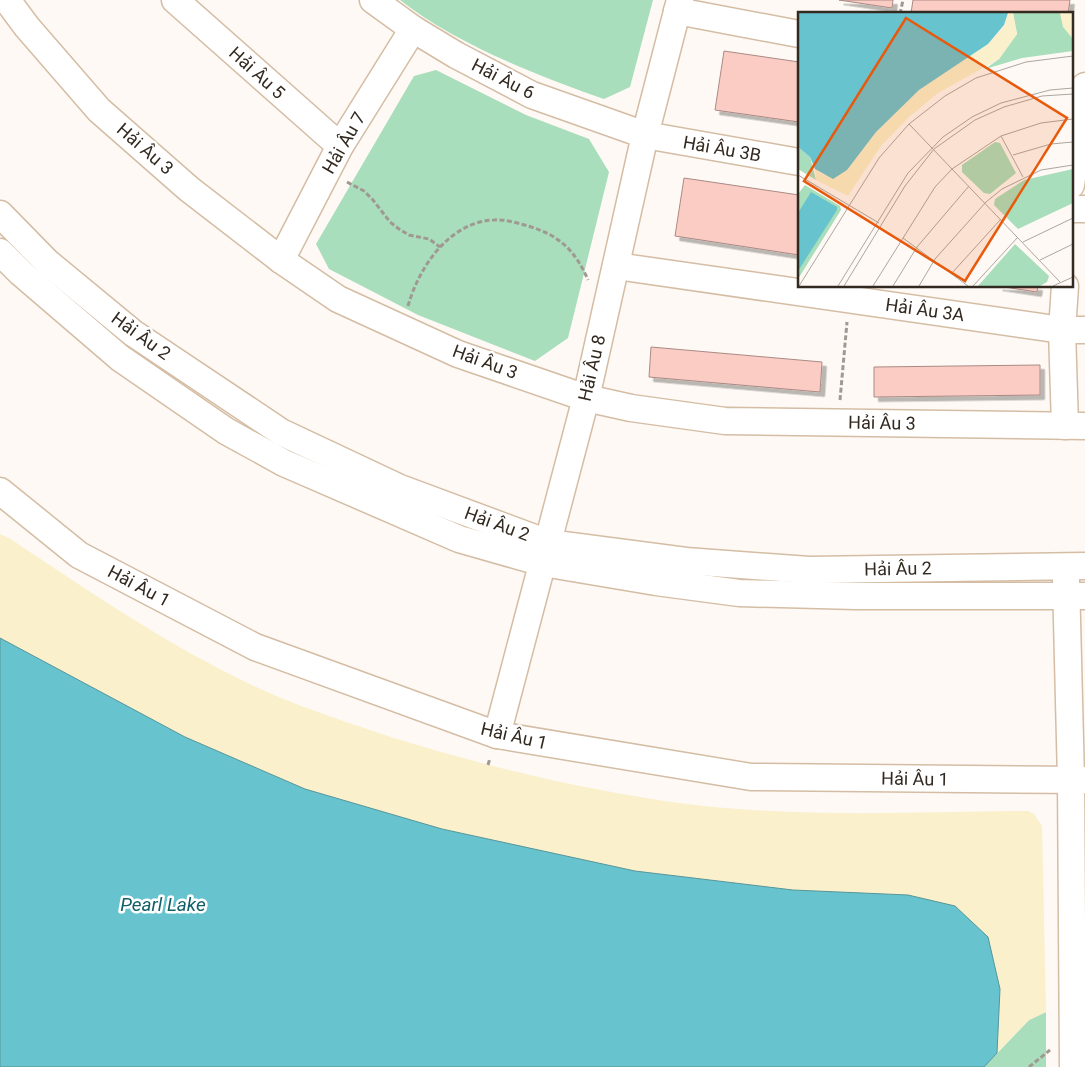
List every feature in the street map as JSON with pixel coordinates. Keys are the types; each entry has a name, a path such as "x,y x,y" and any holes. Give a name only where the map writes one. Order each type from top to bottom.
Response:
{"street":[{"name":"Hải Âu 3","path":"8,0 27,27 100,110 189,189 281,260 338,299 450,350 586,398 631,408 725,421 1075,426"},
{"name":"Hải Âu 5","path":"175,0 340,146"},
{"name":"Hải Âu 6","path":"373,0 413,29 456,55 532,94 645,135"},
{"path":"679,6 798,34"},
{"name":"Hải Âu 8","path":"494,746 586,398 645,135 679,6"},
{"name":"Hải Âu 7","path":"281,260 340,146 413,29"},
{"path":"1072,85 1085,87 1072,178"},
{"name":"Hải Âu 3B","path":"645,135 798,162"},
{"path":"1072,209 1085,209"},
{"name":"Hải Âu 2","path":"0,214 47,262 133,333 281,432 545,553 809,570 1075,566"},
{"name":"Hải Âu 2","path":"0,252 120,358 226,431 284,463 460,539 545,553 656,582 738,593 856,596 1076,596"},
{"name":"Hải Âu 3A","path":"616,266 1074,330"},
{"path":"1064,288 1074,330 1075,426"},
{"name":"Hải Âu 1","path":"0,491 79,555 255,647 494,746 751,777 1078,780"},
{"path":"1073,1067 1078,780 1075,566"}],"path":[{"path":"343,180 364,191 390,222 399,229 410,235 430,239 440,247"},
{"path":"407,308 416,280 440,247 452,235 464,228 494,220 520,224 551,235 569,248 580,262 590,286"},
{"path":"839,407 848,314"},
{"path":"488,765 494,746"},
{"path":"1029,1067 1054,1046"}],"green space":[{"path":"400,0 653,0 630,87 604,99 524,69 471,44 446,31"},
{"path":"436,70 526,115 589,139 609,172 568,338 535,361 418,315 329,269 316,244 414,76"},
{"path":"1046,1012 1046,1067 984,1067 1029,1020"}],"sand":[{"path":"0,534 134,620 231,675 281,698 330,716 397,739 469,760 577,785 650,799 729,808 815,813 1028,811 1034,814 1042,826 1046,1012 1029,1020 997,1053 1000,989 908,895 793,890 635,871 442,829 305,789 185,737 0,638"}],"water":[{"name":"Pearl Lake","path":"0,638 185,737 305,789 442,829 635,871 793,890 908,895 955,906 988,937 1000,989 997,1053 984,1067 0,1067"}],"building":[{"path":"839,0 893,0 892,8"},
{"path":"913,0 1070,0 1068,12 911,12"},
{"path":"724,51 798,62 798,122 715,110"},
{"path":"684,178 798,195 798,255 675,236"},
{"path":"1011,288 1038,288 1037,292"},
{"path":"651,347 822,362 820,392 649,377"},
{"path":"1040,365 1040,395 874,397 874,367"}]}
